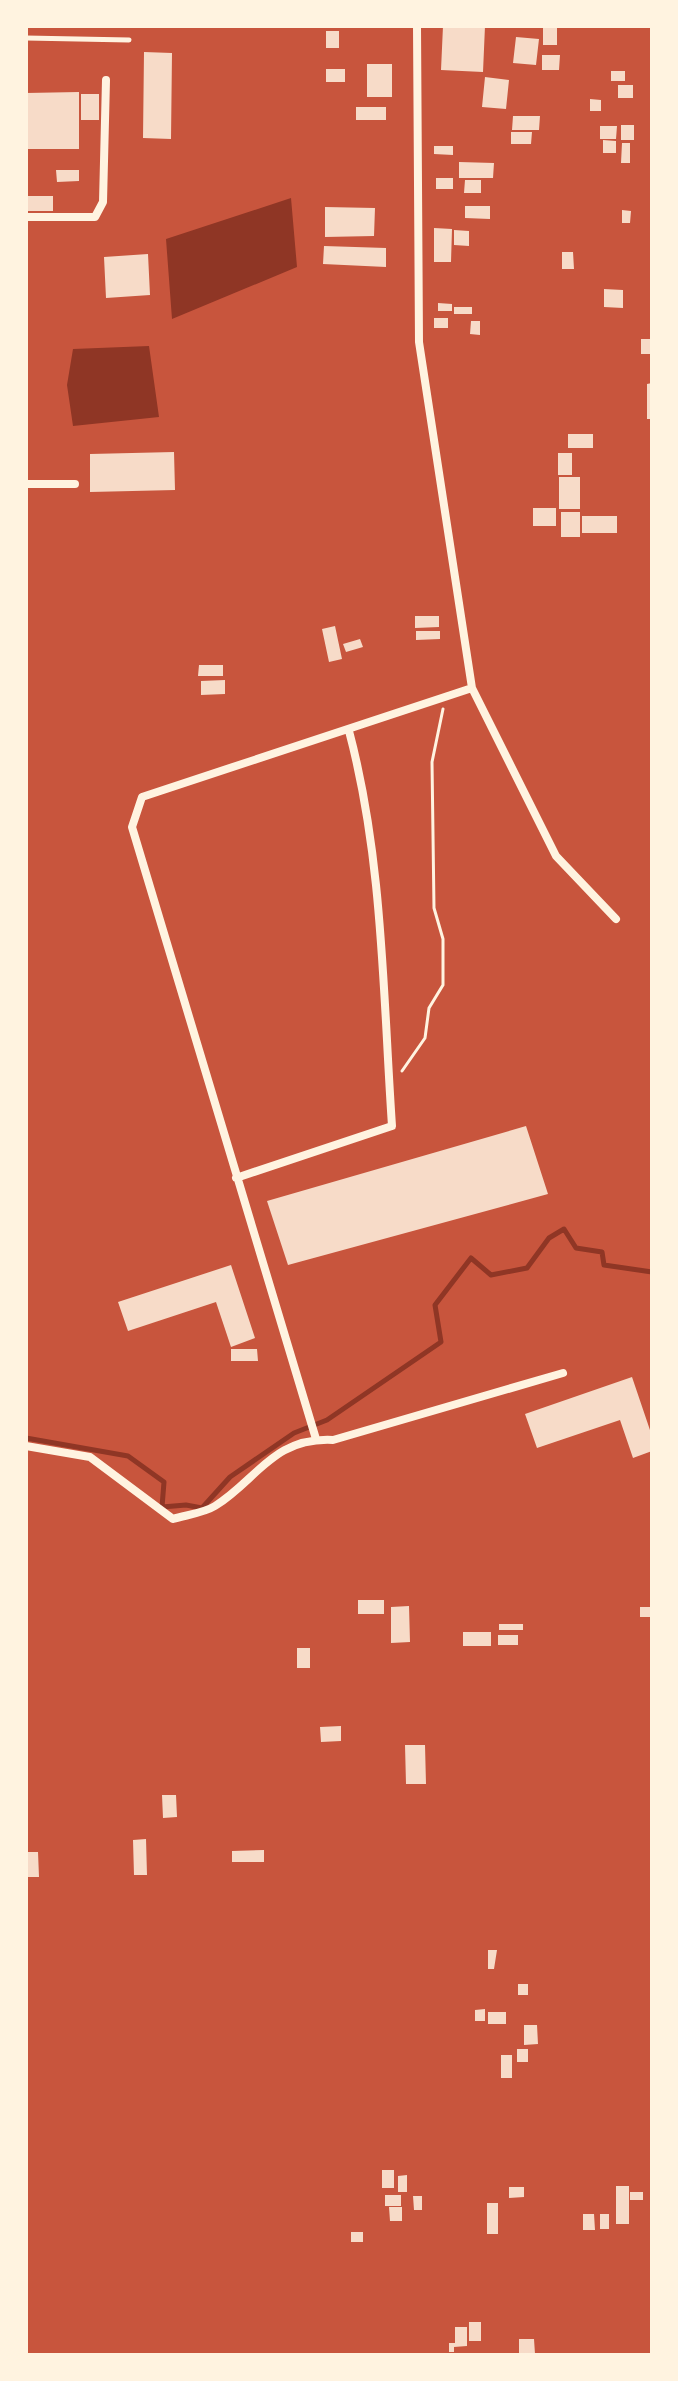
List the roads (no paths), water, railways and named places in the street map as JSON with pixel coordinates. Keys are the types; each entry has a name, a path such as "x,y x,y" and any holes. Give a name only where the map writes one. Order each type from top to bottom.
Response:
{"street":[{"path":"417,26 419,342 472,688 556,856 616,919"},
{"path":"26,217 95,217 103,202 106,80"},
{"path":"26,484 75,484"},
{"path":"316,1439 132,827 142,797 472,688"},
{"path":"236,1178 392,1126 374,859 365,794 349,731"},
{"path":"26,1446 90,1457 173,1519 214,1507 276,1455 316,1439 333,1440 563,1373"}],"lane":[{"path":"26,38 129,40"}],"waterway":[{"path":"26,1438 128,1456 164,1482 162,1507 186,1505 202,1508 230,1477 294,1433 327,1420 441,1342 435,1305 471,1258 491,1275 527,1268 549,1238 564,1229 576,1248 602,1252 604,1265 652,1272"}]}
